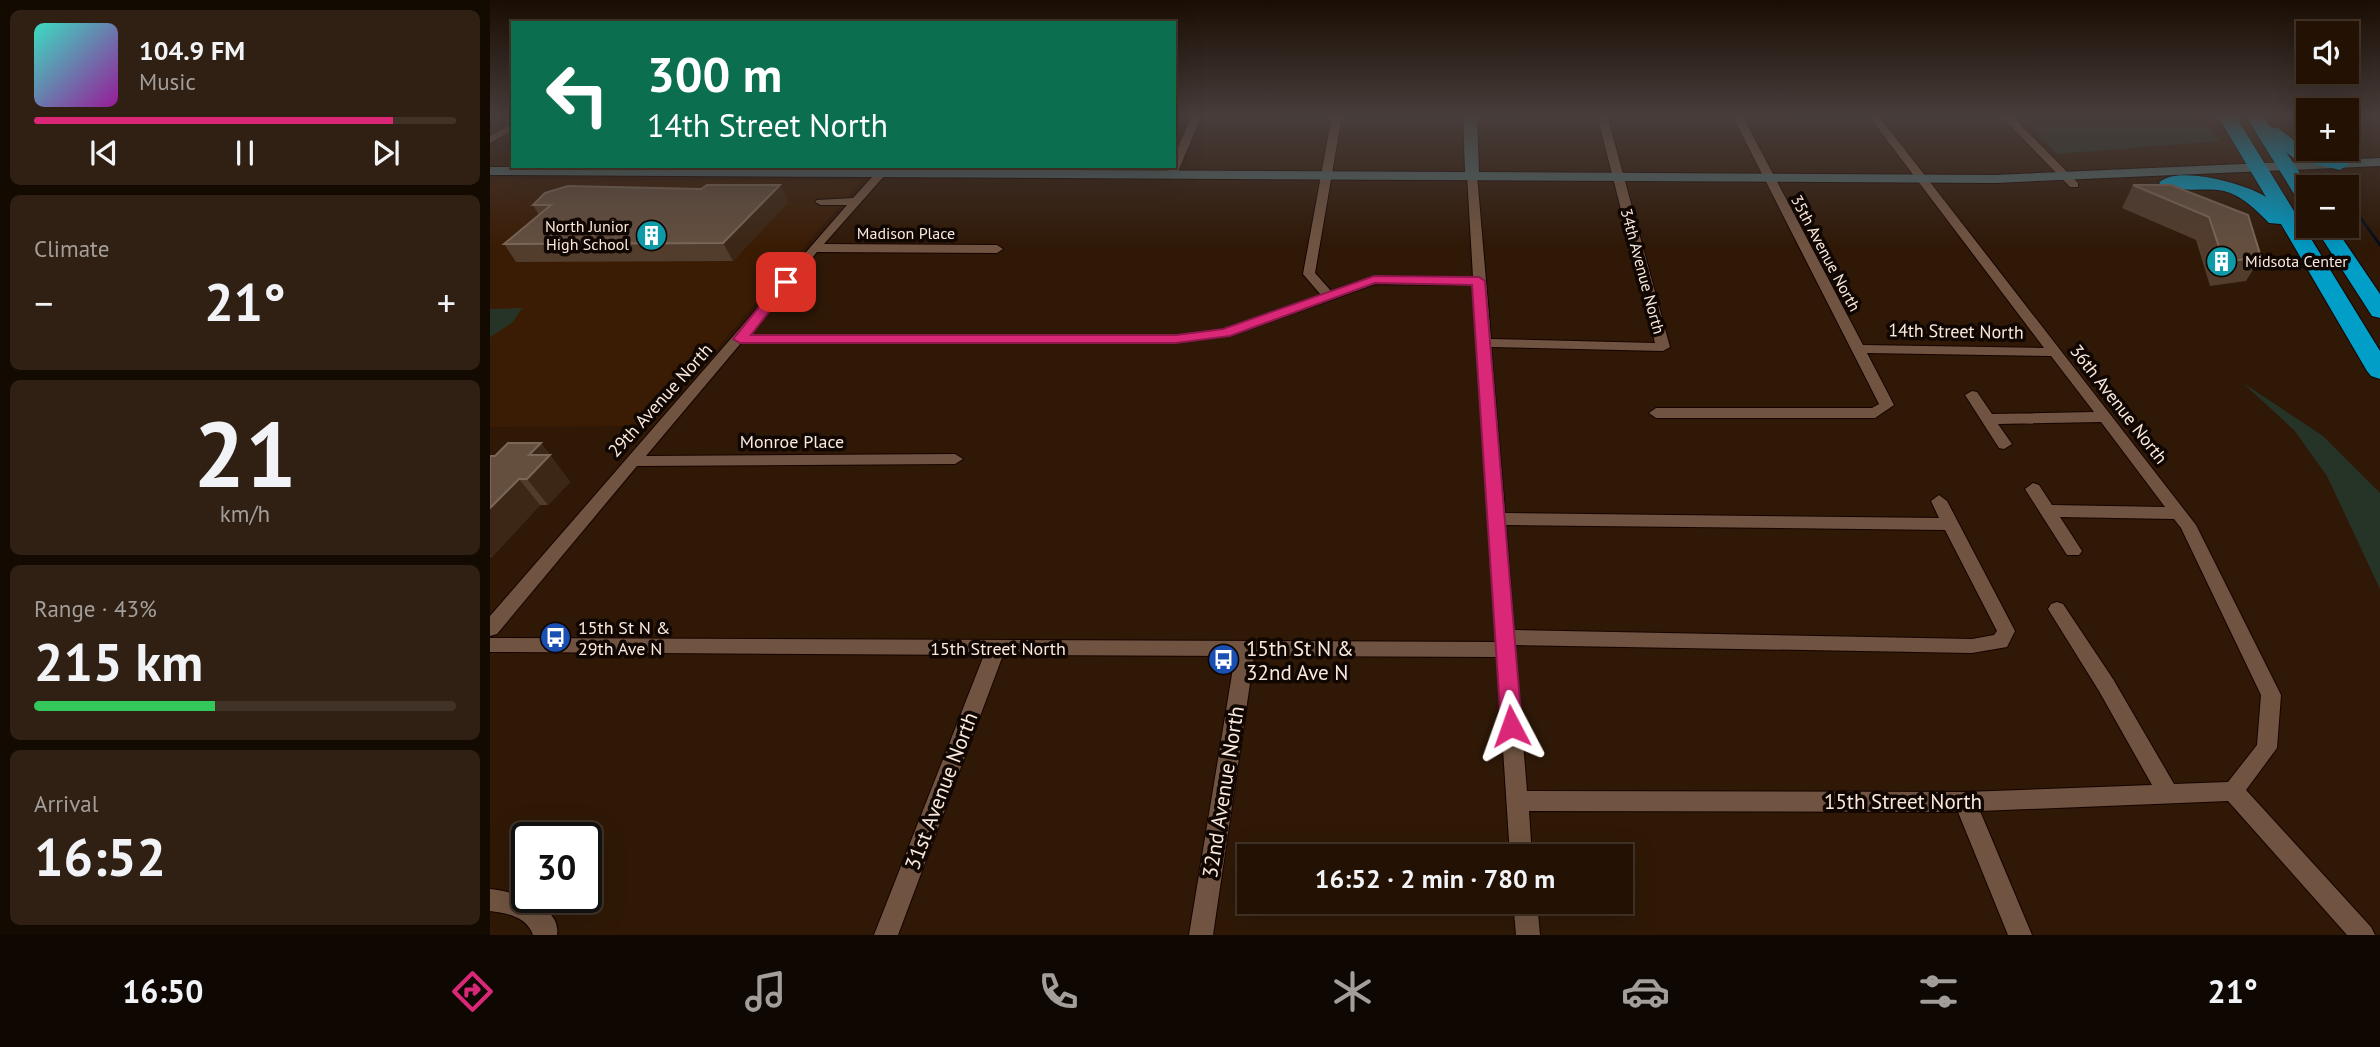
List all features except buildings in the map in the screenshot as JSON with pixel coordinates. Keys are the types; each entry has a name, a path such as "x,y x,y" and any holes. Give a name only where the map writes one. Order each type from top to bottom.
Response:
{"highway":[{"path":"2253,159 2380,371"},
{"path":"2281,159 2296,183"},
{"path":"2321,159 2340,164"},
{"path":"2169,183 2222,184 2240,188 2256,197 2343,310"},
{"path":"2332,238 2380,311"}],"street":[{"path":"1328,295 1310,274 1330,159"},
{"path":"1471,159 1520,844"},
{"name":"34th Avenue North","path":"1483,343 1663,346 1613,159"},
{"name":"35th Avenue North","path":"1656,413 1875,413 1887,405 1760,159"},
{"name":"36th Avenue North","path":"1906,159 2188,526 2270,695 2267,748 2233,791"},
{"path":"2048,159 2070,181 2289,172 2380,172"},
{"path":"2289,172 2340,164 2380,162"},
{"path":"1172,174 1175,168"},
{"name":"29th Avenue North","path":"490,629 631,461 740,339 814,248 885,169"},
{"path":"490,171 1025,170 1172,174 1769,176 2169,183 2262,173"},
{"path":"821,202 857,201"},
{"name":"Madison Place","path":"814,248 998,249"},
{"path":"740,339 1176,339 1225,333 1374,280 1479,281"},
{"name":"14th Street North","path":"1859,349 2053,352"},
{"path":"1972,395 2004,444"},
{"path":"1988,419 2104,417"},
{"name":"Monroe Place","path":"631,461 954,460"},
{"path":"2033,489 2073,551"},
{"path":"1496,519 1951,524 1939,501"},
{"path":"2048,511 2178,513"},
{"name":"15th Street North","path":"490,645 1246,649 1505,643 1972,646 2000,642 2006,631 1951,524"},
{"path":"2056,610 2106,685 2168,794"},
{"name":"31st Avenue North","path":"886,935 996,648"},
{"name":"32nd Avenue North","path":"1201,935 1246,649"},
{"path":"2233,791 2363,935"},
{"name":"15th Street North","path":"1517,801 1965,802 2233,791"},
{"path":"1965,802 2020,935"},
{"path":"490,900 508,902 531,910 546,929 545,935"},
{"path":"1526,914 1528,935"}],"shaded area":[{"path":"490,179 862,180 650,426 490,427"}],"green space":[{"path":"522,308 513,322 490,337 490,309"},
{"path":"2243,383 2323,436 2380,493 2380,589 2327,476 2294,430"}],"waterway":[{"path":"2359,216 2380,245"}],"place":[{"name":"North Junior High School","path":"652,235"},
{"name":"Midsota Center","path":"2222,261"},
{"name":"15th St N & 29th Ave N","path":"555,637"},
{"name":"15th St N & 32nd Ave N","path":"1223,660"}],"route":[{"path":"786,282 740,339 1176,339 1225,333 1374,280 1479,281 1511,726"}]}
